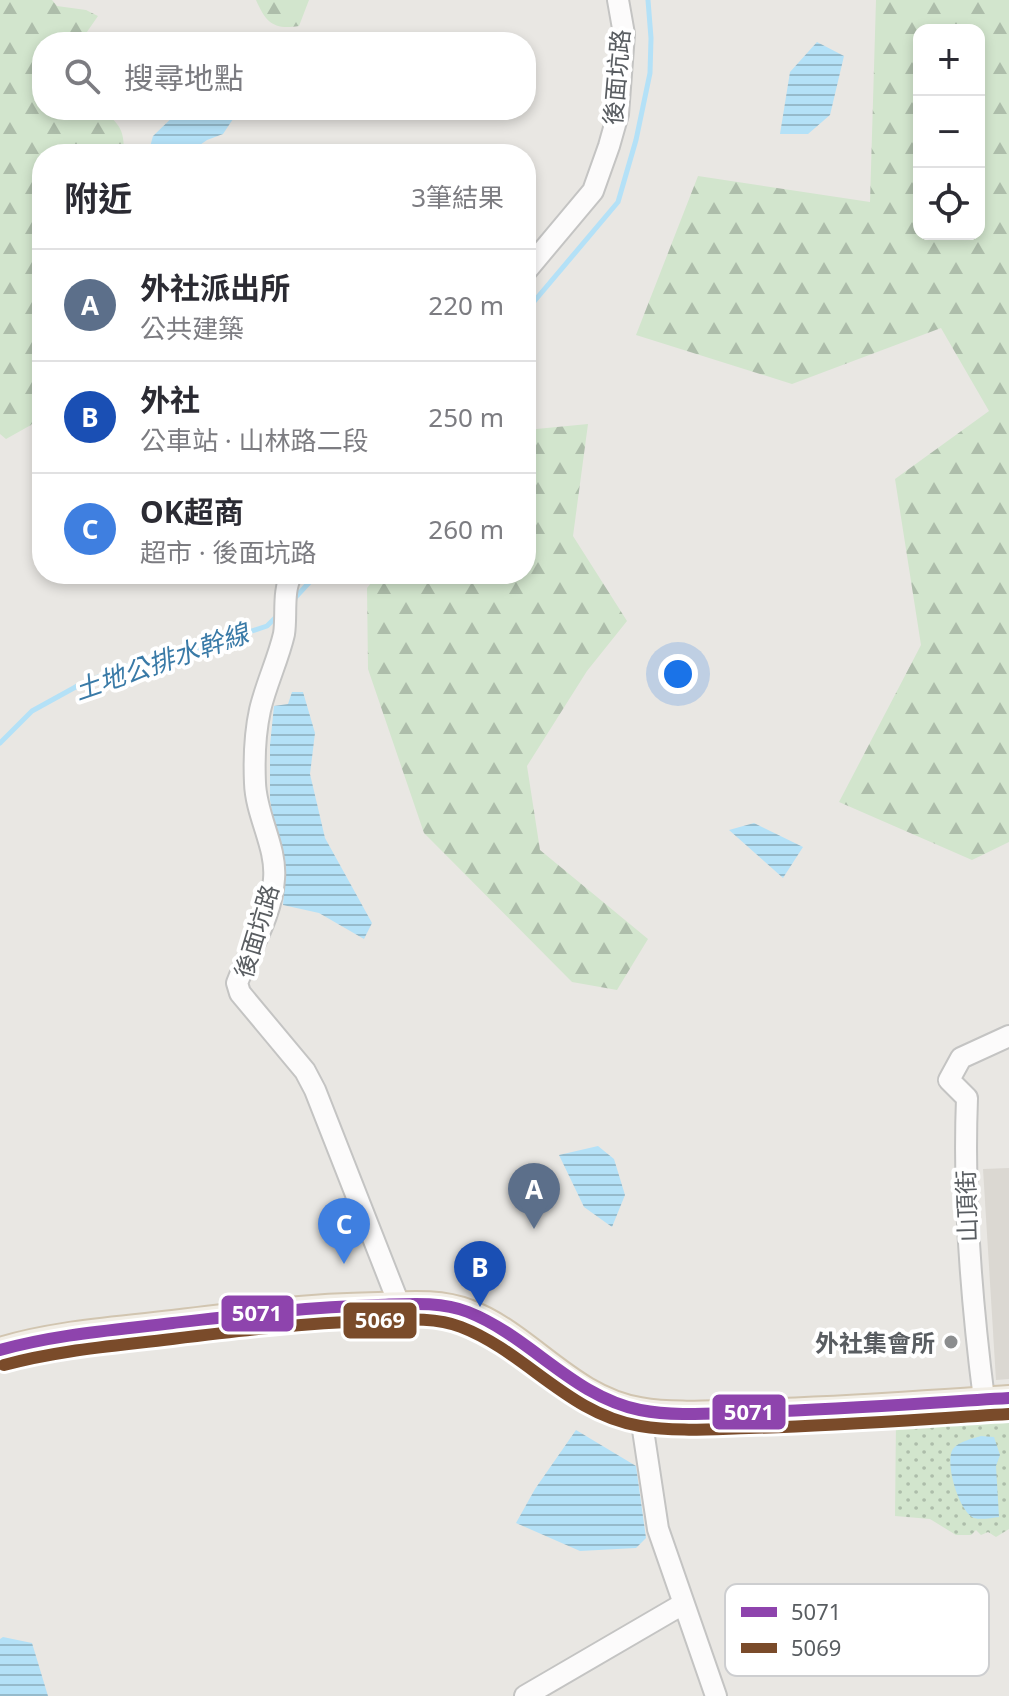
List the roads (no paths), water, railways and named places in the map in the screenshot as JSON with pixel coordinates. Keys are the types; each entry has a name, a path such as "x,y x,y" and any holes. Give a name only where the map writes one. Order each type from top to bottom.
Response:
{"main road":[{"path":"0,1350 54,1337 282,1309 399,1304 457,1308 478,1316 576,1384 598,1396 640,1410 687,1413 816,1411 1009,1398"}],"street":[{"name":"後面坑路","path":"536,259 593,191 609,146 618,114 624,34 618,0"},
{"name":"後面坑路","path":"290,584 287,618 259,712 257,730 255,785 274,865 274,880 264,919 237,983 240,993 305,1071 315,1090 399,1304"},
{"name":"山頂街","path":"984,1399 968,1259 964,1163 967,1098 949,1080 961,1058 1001,1039"},
{"path":"640,1410 658,1529 716,1696"},
{"path":"525,1696 683,1604"}],"water":[{"path":"817,42 844,56 830,115 808,134 780,134 790,72"},
{"path":"170,120 232,120 223,134 201,144 151,144 153,136"},
{"path":"292,692 303,692 315,733 310,774 325,838 372,923 364,939 319,913 283,905 286,868 270,800 270,745 274,706 288,704"},
{"path":"754,823 803,847 783,878 729,830"},
{"path":"598,1146 614,1159 625,1195 612,1227 584,1207 559,1155"},
{"path":"576,1430 636,1466 646,1538 636,1548 580,1551 516,1523 535,1489"},
{"path":"981,1436 994,1437 1000,1455 996,1466 999,1517 986,1519 974,1518 963,1507 950,1464 956,1446"},
{"path":"0,1639 32,1643 48,1696 0,1696"}],"waterway":[{"name":"土地公排水幹線","path":"536,299 618,202 636,140 650,73 648,0"},
{"name":"土地公排水幹線","path":"293,600 308,584"},
{"name":"土地公排水幹線","path":"0,743 32,711 81,684 123,667 180,655 267,626 278,615"}],"place":[{"name":"外社派出所","path":"534,1229"},
{"name":"OK超商","path":"344,1264"},
{"name":"外社","path":"480,1307"},
{"name":"外社集會所","path":"951,1342"}]}
